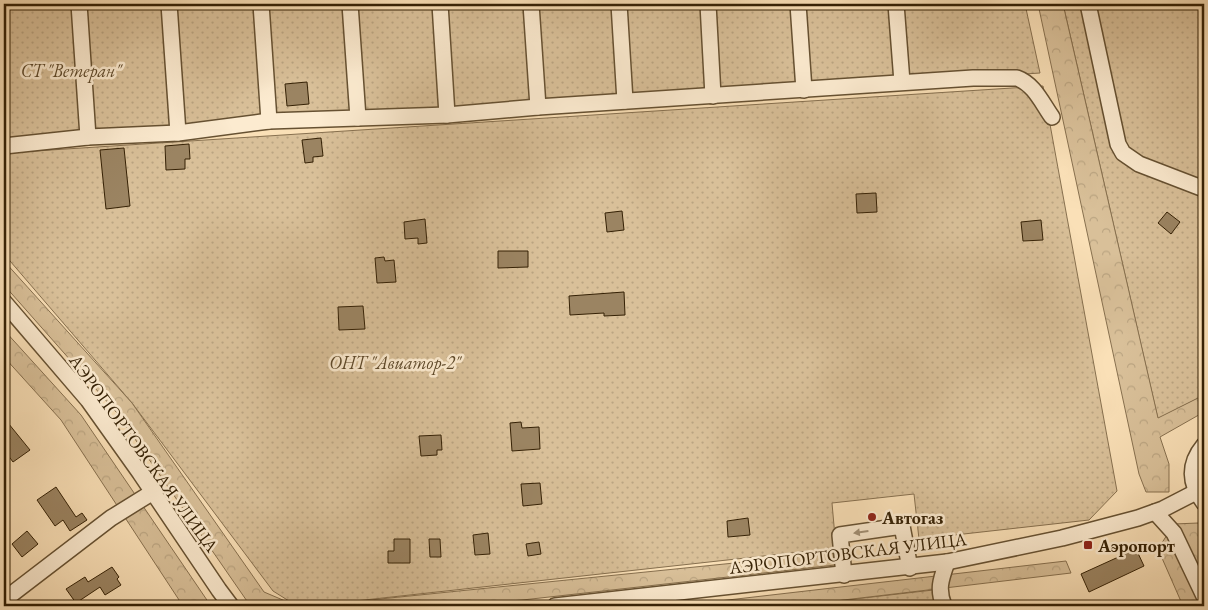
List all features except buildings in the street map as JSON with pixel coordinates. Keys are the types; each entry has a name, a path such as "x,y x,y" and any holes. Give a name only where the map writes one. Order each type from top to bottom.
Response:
{"street":[{"path":"79,4 88,137"},
{"path":"169,4 178,133"},
{"path":"261,4 269,121"},
{"path":"350,4 358,118"},
{"path":"440,4 447,115"},
{"path":"531,4 538,107"},
{"path":"619,4 625,101"},
{"path":"708,4 713,96"},
{"path":"798,4 804,90"},
{"path":"896,4 902,82"},
{"path":"1088,4 1118,144 1123,153 1139,164 1204,189"},
{"path":"4,146 88,137 178,133 269,121 447,115 538,107 973,78 1017,78 1023,80 1030,85 1052,117"},
{"name":"АЭРОПОРТОВСКАЯ УЛИЦА","path":"4,302 83,394 153,492 229,604"},
{"path":"1200,497 1192,479 1192,465 1204,445"},
{"path":"4,600 111,518 153,492"},
{"name":"АЭРОПОРТОВСКАЯ УЛИЦА","path":"555,606 910,568 946,562 1062,538 1155,512 1200,497"},
{"path":"1155,512 1174,533 1204,596"},
{"path":"844,575 840,535 902,526 910,568"},
{"path":"944,606 940,595 941,581 946,562"}],"green space":[{"name":"СТ \"Ветеран\"","path":"4,4 1025,4 1040,73 4,141"},
{"path":"1038,4 1063,4 1158,418 1204,395 1204,412 1160,437 1169,464 1169,492 1146,492 1139,474"},
{"path":"1063,4 1204,4 1204,395 1158,419"},
{"name":"ОНТ \"Авиатор-2\"","path":"1043,86 1117,491 1089,520 919,539 914,494 832,503 836,548 297,606 273,591 132,403 4,254 4,153"},
{"path":"4,261 132,403 264,592 297,606 253,606 249,604 117,413 4,285"},
{"path":"4,330 81,415 211,606 183,606 61,420 4,357"},
{"path":"1198,523 1204,531 1204,606 1183,606 1158,549 1174,524"},
{"path":"833,553 835,565 469,606 311,606"},
{"path":"1066,561 1071,573 793,606 676,606"},
{"path":"942,589 949,606 793,606"}],"place":[{"name":"Автогаз","path":"872,517"},
{"name":"Аэропорт","path":"1088,545"}]}
